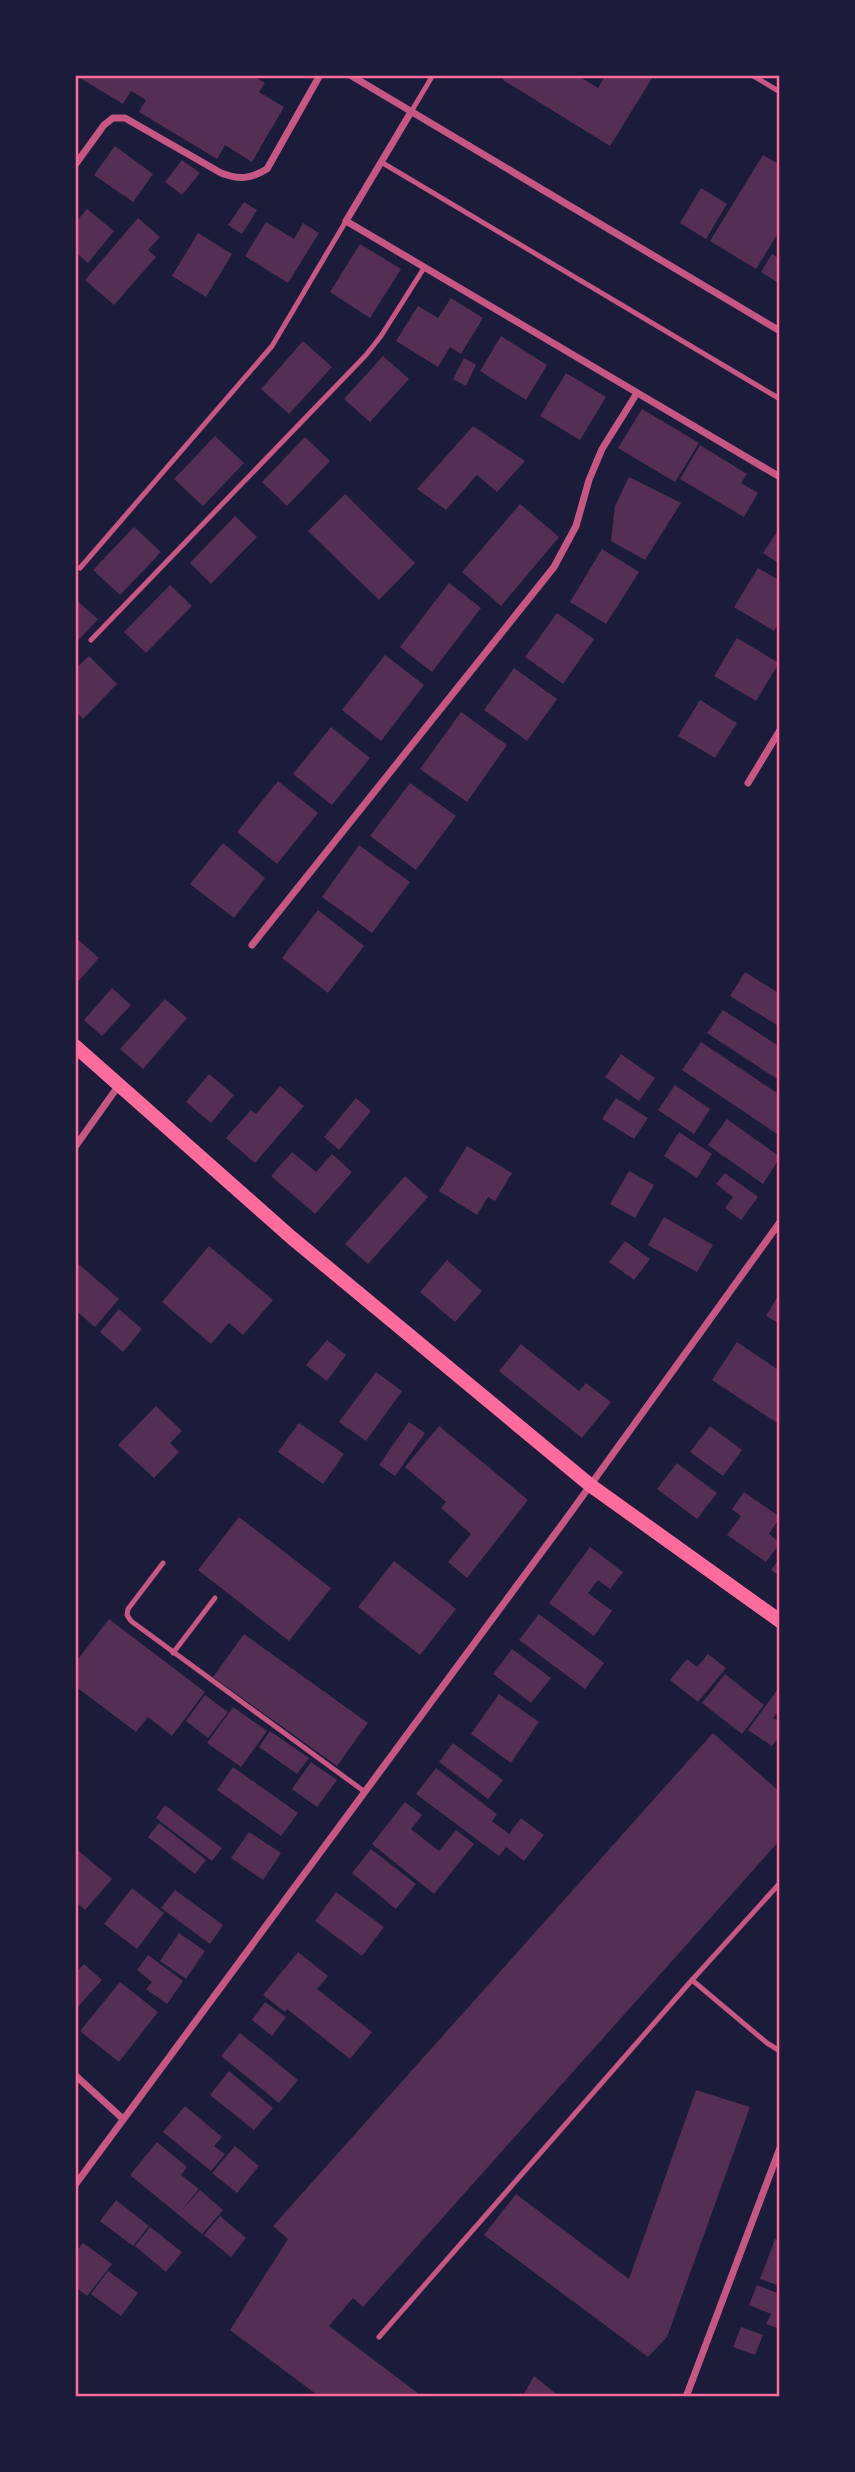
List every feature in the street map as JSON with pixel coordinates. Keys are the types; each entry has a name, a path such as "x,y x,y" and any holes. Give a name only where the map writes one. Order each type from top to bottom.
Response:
{"main road":[{"path":"75,1046 292,1238 590,1485 780,1621"}],"street":[{"path":"75,165 104,125 113,118 125,118 221,173 232,177 251,177 267,169 320,75"},
{"path":"350,75 780,331"},
{"path":"411,112 346,221 637,393 779,473"},
{"path":"252,945 554,567 576,526 589,480 602,449 637,393"},
{"path":"748,783 780,730"},
{"path":"75,1147 119,1085"},
{"path":"75,2185 780,1222"},
{"path":"75,2075 123,2119"},
{"path":"686,2397 780,2148"}],"lane":[{"path":"411,112 433,75"},
{"path":"752,75 780,92"},
{"path":"381,162 780,399"},
{"path":"80,568 272,346 346,221"},
{"path":"91,640 366,355 424,268"},
{"path":"163,1563 128,1609 127,1615 173,1653 365,1792"},
{"path":"173,1653 215,1598"},
{"path":"379,2337 780,1883"},
{"path":"692,1980 780,2051"}],"building":[{"path":"75,75 252,75 265,83 259,92 284,107 252,162 225,145 217,159 139,112 146,100 131,91 123,104"},
{"path":"505,75 577,75 598,88 606,75 654,75 610,146 503,80"},
{"path":"115,146 153,174 133,202 94,175"},
{"path":"763,155 780,165 780,230 756,269 710,241"},
{"path":"182,160 200,173 182,195 165,182"},
{"path":"701,188 727,204 706,239 680,223"},
{"path":"244,202 257,210 242,234 228,225"},
{"path":"87,209 114,231 88,263 75,252 75,223"},
{"path":"138,218 160,237 148,250 156,257 114,305 85,280"},
{"path":"266,222 294,239 303,223 319,233 288,283 245,256"},
{"path":"198,233 232,254 206,297 172,276"},
{"path":"360,244 401,269 370,318 330,292"},
{"path":"772,254 780,259 780,284 761,272"},
{"path":"451,298 483,318 461,354 450,347 438,367 396,341 418,306 438,318"},
{"path":"501,336 547,365 526,400 480,371"},
{"path":"303,341 332,367 289,414 261,389"},
{"path":"383,356 409,379 370,422 344,399"},
{"path":"464,358 476,365 466,386 453,379"},
{"path":"566,373 606,397 580,440 540,416"},
{"path":"642,409 699,443 675,482 618,448"},
{"path":"473,426 525,461 497,492 477,475 446,510 417,489"},
{"path":"215,436 244,463 203,506 174,479"},
{"path":"305,437 330,461 287,506 262,482"},
{"path":"700,445 747,474 741,483 758,493 744,517 680,479"},
{"path":"629,477 681,503 645,560 611,541 615,506"},
{"path":"345,494 415,563 379,600 308,531"},
{"path":"520,504 559,537 501,606 462,572"},
{"path":"235,516 257,537 211,584 190,563"},
{"path":"134,527 161,552 120,595 93,570"},
{"path":"780,527 780,564 763,553"},
{"path":"602,549 639,572 606,624 570,602"},
{"path":"758,568 780,581 780,622 774,631 734,607"},
{"path":"449,583 481,608 432,672 400,647"},
{"path":"170,585 192,606 146,653 124,632"},
{"path":"75,599 98,619 75,644"},
{"path":"557,613 594,639 563,684 525,657"},
{"path":"737,638 779,663 756,701 714,676"},
{"path":"385,655 424,685 381,741 342,710"},
{"path":"89,656 117,684 83,719 75,711 75,669"},
{"path":"514,668 557,699 527,741 484,710"},
{"path":"700,700 737,723 715,758 678,736"},
{"path":"461,712 507,745 467,802 420,769"},
{"path":"331,727 370,758 332,805 293,774"},
{"path":"278,781 318,813 277,864 237,832"},
{"path":"410,783 456,816 416,870 370,836"},
{"path":"223,843 265,878 234,918 190,884"},
{"path":"359,845 410,882 372,933 322,897"},
{"path":"318,910 364,946 328,993 282,958"},
{"path":"75,937 99,958 75,985"},
{"path":"745,972 780,994 780,1027 730,996"},
{"path":"112,988 131,1005 102,1036 84,1020"},
{"path":"165,999 187,1018 143,1069 120,1049"},
{"path":"723,1010 780,1047 780,1081 707,1033"},
{"path":"701,1042 780,1095 780,1136 682,1070"},
{"path":"621,1054 655,1078 639,1101 605,1077"},
{"path":"209,1074 234,1095 211,1123 186,1102"},
{"path":"675,1085 710,1109 694,1134 658,1110"},
{"path":"280,1086 304,1106 255,1163 226,1138 251,1110 256,1114"},
{"path":"356,1098 371,1111 339,1150 324,1137"},
{"path":"616,1098 648,1118 634,1139 602,1119"},
{"path":"727,1119 780,1157 763,1184 708,1145"},
{"path":"679,1132 712,1154 697,1178 664,1156"},
{"path":"467,1146 512,1173 495,1201 488,1197 477,1215 439,1191"},
{"path":"292,1152 316,1172 332,1154 352,1172 315,1214 271,1176"},
{"path":"629,1171 654,1185 635,1218 610,1204"},
{"path":"725,1173 758,1197 741,1220 725,1208 733,1197 716,1184"},
{"path":"405,1176 428,1197 368,1264 345,1244"},
{"path":"664,1217 713,1245 697,1272 648,1245"},
{"path":"625,1241 650,1259 634,1280 609,1262"},
{"path":"209,1246 273,1300 243,1335 229,1323 211,1344 162,1302"},
{"path":"447,1260 482,1291 455,1322 420,1292"},
{"path":"75,1261 119,1299 95,1327 75,1310"},
{"path":"780,1292 780,1324 766,1316"},
{"path":"119,1309 142,1329 123,1352 100,1332"},
{"path":"327,1340 346,1355 327,1381 306,1365"},
{"path":"737,1342 780,1371 780,1425 712,1380"},
{"path":"521,1344 579,1391 586,1383 611,1402 582,1438 499,1371"},
{"path":"376,1372 402,1391 366,1441 339,1422"},
{"path":"156,1406 182,1431 170,1443 179,1452 154,1478 118,1445"},
{"path":"409,1422 425,1433 395,1476 379,1465"},
{"path":"299,1423 344,1454 323,1484 278,1452"},
{"path":"439,1426 528,1500 467,1578 448,1562 471,1534 441,1508 446,1502 405,1467"},
{"path":"710,1426 742,1450 723,1476 690,1452"},
{"path":"677,1463 717,1493 697,1519 657,1489"},
{"path":"744,1492 780,1517 769,1534 780,1543 766,1562 727,1535 741,1516 732,1509"},
{"path":"239,1517 331,1588 289,1641 198,1570"},
{"path":"590,1547 623,1572 610,1589 598,1580 588,1593 612,1611 594,1636 549,1603"},
{"path":"780,1558 780,1576 771,1570"},
{"path":"394,1561 456,1609 420,1655 358,1607"},
{"path":"539,1614 604,1663 585,1689 519,1640"},
{"path":"109,1619 205,1692 172,1736 148,1717 136,1732 75,1686 75,1663"},
{"path":"244,1634 368,1723 337,1766 213,1677"},
{"path":"512,1649 551,1678 531,1703 493,1674"},
{"path":"708,1654 726,1668 698,1702 670,1680 687,1659 697,1667"},
{"path":"725,1674 764,1705 742,1734 702,1703"},
{"path":"780,1686 780,1708 773,1718 780,1722 780,1736 772,1746 748,1730"},
{"path":"499,1694 539,1722 511,1763 471,1734"},
{"path":"205,1695 228,1712 208,1738 186,1721"},
{"path":"233,1707 267,1731 241,1767 207,1743"},
{"path":"270,1731 309,1758 297,1774 259,1747"},
{"path":"713,1733 780,1792 780,1840 363,2307 353,2298 329,2326 423,2397 320,2397 230,2330 288,2239 273,2226"},
{"path":"453,1743 503,1780 488,1799 439,1762"},
{"path":"311,1762 337,1780 317,1807 292,1789"},
{"path":"233,1767 298,1813 281,1836 217,1790"},
{"path":"436,1768 497,1814 492,1821 509,1834 521,1818 544,1835 524,1861 506,1847 499,1856 416,1794"},
{"path":"405,1802 422,1815 411,1829 439,1851 456,1830 474,1844 434,1894 372,1844"},
{"path":"165,1805 222,1848 212,1861 156,1818"},
{"path":"159,1823 206,1860 195,1874 148,1837"},
{"path":"249,1832 281,1853 263,1880 231,1858"},
{"path":"75,1848 112,1879 85,1910 75,1901"},
{"path":"371,1849 416,1884 396,1909 352,1873"},
{"path":"132,1888 164,1913 137,1949 104,1924"},
{"path":"175,1890 223,1925 210,1944 161,1908"},
{"path":"336,1892 384,1927 362,1956 315,1921"},
{"path":"179,1933 205,1951 186,1979 160,1961"},
{"path":"298,1952 328,1976 317,1989 372,2032 350,2059 287,2009 285,2012 263,1995"},
{"path":"148,1955 183,1981 167,2004 146,1989 152,1982 137,1970"},
{"path":"84,1964 102,1980 75,2010 75,1973"},
{"path":"120,1982 158,2012 119,2062 80,2031"},
{"path":"265,2002 286,2017 272,2036 252,2020"},
{"path":"240,2033 298,2080 279,2103 221,2056"},
{"path":"229,2071 273,2108 254,2130 210,2095"},
{"path":"696,2090 750,2107 667,2337 648,2357 484,2235 516,2194 629,2279"},
{"path":"185,2106 222,2137 214,2146 225,2154 211,2171 163,2132"},
{"path":"157,2142 187,2167 181,2175 199,2189 181,2211 200,2190 223,2210 202,2234 130,2175"},
{"path":"235,2146 259,2166 237,2193 212,2173"},
{"path":"116,2200 149,2226 133,2246 100,2221"},
{"path":"220,2216 246,2238 231,2257 204,2235"},
{"path":"150,2227 182,2252 166,2272 135,2246"},
{"path":"775,2239 780,2241 780,2286 760,2279"},
{"path":"83,2243 112,2264 87,2296 75,2287 75,2253"},
{"path":"108,2271 138,2293 121,2316 91,2294"},
{"path":"757,2285 780,2294 780,2329 766,2324 771,2314 749,2305"},
{"path":"741,2327 763,2335 755,2355 733,2347"},
{"path":"534,2376 560,2397 522,2397"}]}
